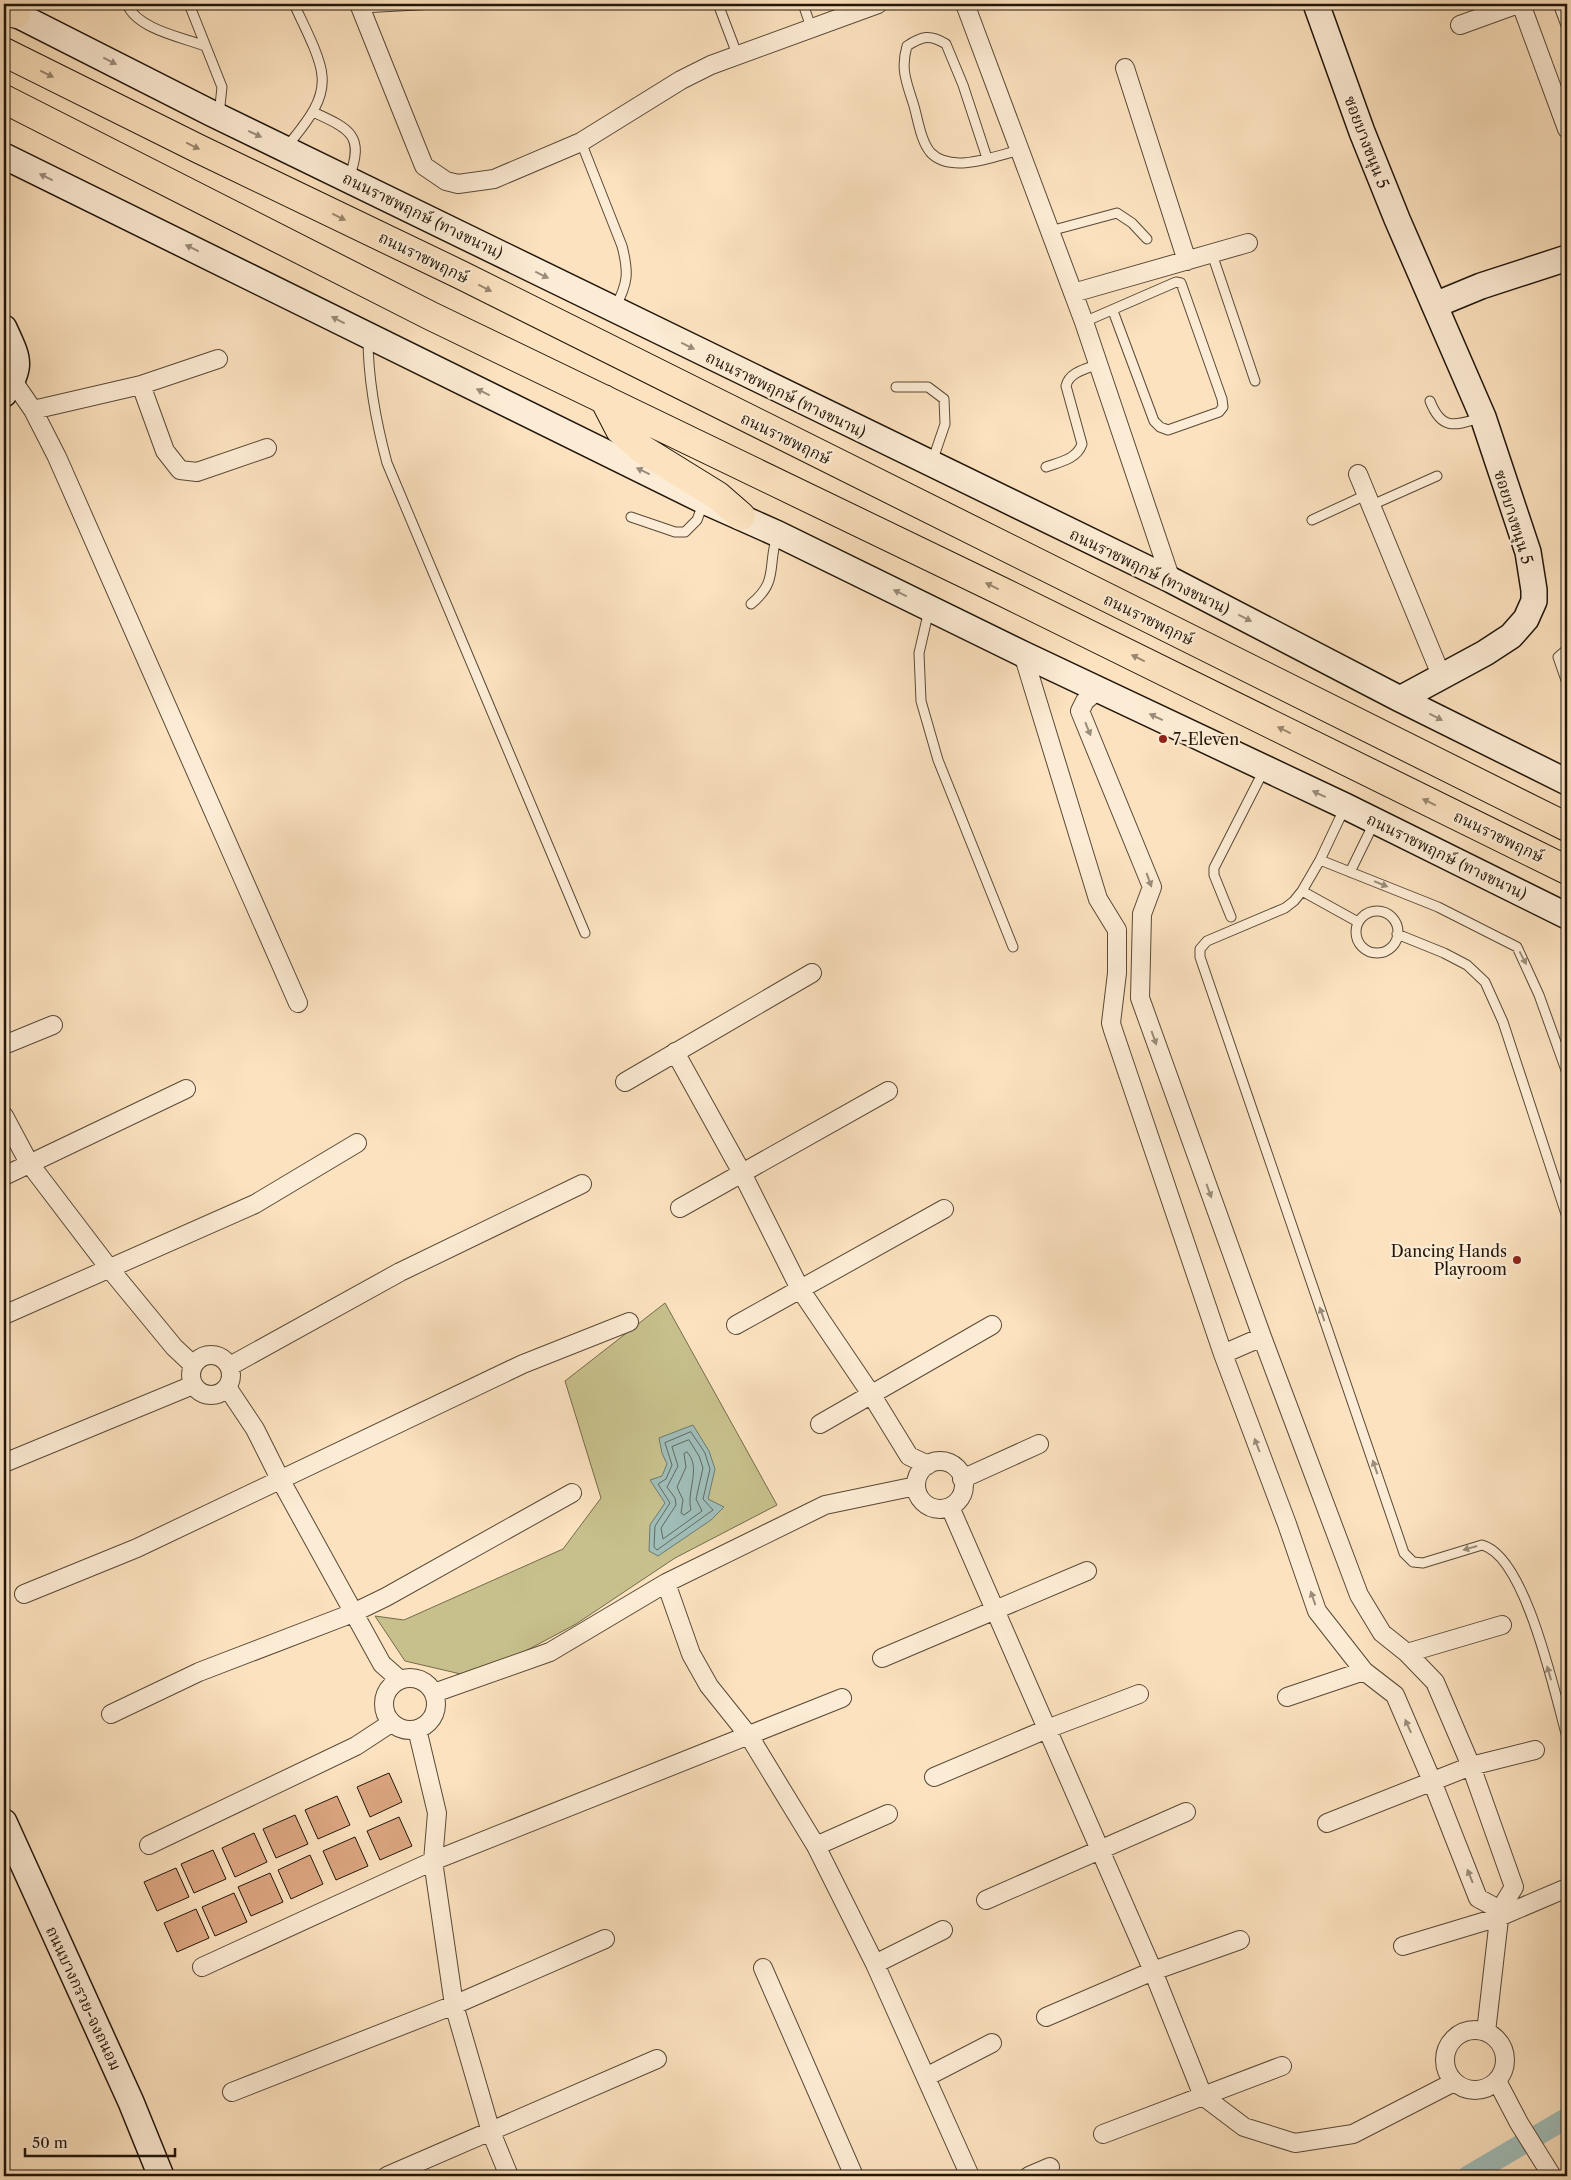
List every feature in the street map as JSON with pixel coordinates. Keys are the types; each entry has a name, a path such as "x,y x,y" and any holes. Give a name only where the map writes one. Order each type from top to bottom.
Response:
{"main road":[{"name":"ซอยบางขนุน 5","path":"1316,4 1362,132 1397,219 1436,305 1483,417 1528,552 1534,601 1526,619 1511,636 1485,653 1441,675 1400,699"},
{"name":"ถนนราชพฤกษ์ (ทางขนาน)","path":"8,11 614,310 1171,580 1400,699 1567,782"},
{"name":"ถนนราชพฤกษ์","path":"4,52 190,145 461,275 1567,826"},
{"name":"ถนนราชพฤกษ์","path":"4,99 431,316 1002,591 1567,870"},
{"name":"ถนนราชพฤกษ์ (ทางขนาน)","path":"4,156 704,501 778,534 1098,690 1345,806 1567,916"},
{"path":"1436,305 1481,286 1567,258"},
{"path":"4,328 18,359 8,387"},
{"path":"604,399 620,430 642,449 718,496 740,516"},
{"name":"ถนนบางกรวย-จงถนอม","path":"4,1822 132,2102 161,2176"}],"street":[{"path":"360,6 424,166 434,175 458,184 486,180 581,142 681,80 737,54 878,4"},
{"path":"964,4 1084,322 1171,580"},
{"path":"1460,25 1520,4 1567,129"},
{"path":"1125,68 1187,261"},
{"path":"1073,293 1248,243"},
{"path":"33,410 141,385 218,359"},
{"path":"141,385 165,451 180,470 198,472 267,448"},
{"path":"8,387 33,410 64,474 298,1003"},
{"path":"1358,474 1441,675"},
{"path":"1023,654 1098,899 1117,930 1117,973 1111,1023 1112,1030 1223,1354 1287,1524 1317,1611 1364,1671 1395,1695 1432,1781 1478,1898 1500,1913"},
{"path":"1098,690 1085,701 1080,711 1152,887 1142,914 1140,998 1262,1337 1359,1595 1382,1633 1408,1653 1435,1682 1471,1766 1514,1887 1500,1913 1486,2032"},
{"path":"625,1082 812,973"},
{"path":"4,1045 53,1025"},
{"path":"674,1052 742,1173 800,1289 871,1394 909,1456 928,1465"},
{"path":"4,1176 186,1089"},
{"path":"680,1208 888,1092"},
{"path":"4,1116 29,1163 109,1268 174,1347 192,1364"},
{"path":"4,1315 255,1204 357,1143"},
{"path":"230,1366 400,1272 582,1184"},
{"path":"736,1325 944,1208"},
{"path":"24,1594 137,1548 523,1364 629,1322"},
{"path":"820,1424 992,1325"},
{"path":"1223,1354 1262,1337"},
{"path":"202,1357 220,1357 230,1366 232,1373 227,1387 214,1395 200,1393 193,1385 189,1372 192,1364 202,1357"},
{"path":"4,1463 193,1385"},
{"path":"227,1387 256,1429 280,1479 382,1664 399,1679"},
{"path":"962,1479 1039,1444"},
{"path":"934,1462 949,1463 960,1472 962,1492 950,1507 934,1509 927,1506 917,1494 916,1486 919,1474 928,1465 934,1462"},
{"path":"434,1693 550,1652 666,1584 825,1505 916,1486"},
{"path":"111,1714 199,1672 353,1613 386,1597 572,1493"},
{"path":"950,1507 1099,1852 1153,1971 1203,2096 1244,2127 1295,2142 1352,2134 1454,2082"},
{"path":"882,1658 995,1608 1087,1571"},
{"path":"666,1584 691,1654 709,1686 749,1736 816,1846 875,1964 970,2176"},
{"path":"1408,1653 1502,1625"},
{"path":"1287,1697 1364,1671"},
{"path":"415,1678 423,1680 434,1693 436,1702 431,1719 417,1729 407,1730 391,1723 383,1708 386,1691 399,1679 415,1678"},
{"path":"934,1777 1047,1729 1139,1694"},
{"path":"202,1966 433,1860 842,1698"},
{"path":"149,1845 356,1746 391,1723"},
{"path":"417,1729 437,1813 433,1860 454,2006 491,2132 509,2176"},
{"path":"1327,1823 1471,1766 1535,1750"},
{"path":"986,1900 1099,1852 1186,1812"},
{"path":"816,1846 888,1814"},
{"path":"1403,1946 1567,1888"},
{"path":"875,1964 942,1930"},
{"path":"232,2092 454,2006 605,1939"},
{"path":"1046,2017 1153,1971 1240,1940"},
{"path":"763,1968 854,2176"},
{"path":"1476,2030 1486,2032 1494,2037 1504,2054 1502,2073 1497,2081 1480,2090 1471,2090 1454,2082 1448,2074 1445,2064 1446,2054 1450,2044 1457,2036 1476,2030"},
{"path":"926,2077 992,2043"},
{"path":"387,2176 657,2059"},
{"path":"1103,2134 1282,2066"},
{"path":"1497,2081 1519,2123 1552,2176"},
{"path":"1029,2176 1050,2167"}],"lane":[{"path":"127,4 130,12 140,22 206,46"},
{"path":"190,4 222,87 219,116"},
{"path":"286,148 312,112 320,90 322,76 294,4"},
{"path":"360,6 436,4"},
{"path":"718,4 737,54"},
{"path":"803,4 811,27"},
{"path":"1558,4 1567,28"},
{"path":"986,158 963,85 946,44 930,36 920,38 907,46 903,69 922,135 930,152 940,159 951,163 986,158 1020,150"},
{"path":"312,112 340,125 351,134 357,158 349,178"},
{"path":"581,142 622,246 626,264 628,279 614,310"},
{"path":"1050,231 1117,213 1132,223 1147,239"},
{"path":"1212,254 1255,381"},
{"path":"1084,322 1176,282 1181,283 1222,399 1223,407 1219,412 1168,430 1160,427 1154,421 1113,311"},
{"path":"368,335 369,367 376,421 387,464 585,933"},
{"path":"1046,467 1080,452 1082,444 1066,386 1067,380 1072,375 1099,364"},
{"path":"896,387 928,387 944,398 945,424 931,464"},
{"path":"1430,402 1436,416 1446,423 1455,426 1483,417"},
{"path":"1312,520 1437,476"},
{"path":"631,517 675,532 685,532 697,520 704,501"},
{"path":"751,604 762,595 772,575 772,552 778,534"},
{"path":"929,607 920,653 920,701 938,760 1013,947"},
{"path":"1567,649 1558,657 1567,683"},
{"path":"1231,917 1214,875 1214,868 1265,768"},
{"path":"1345,806 1320,860 1302,892 1286,908 1207,941 1200,949 1200,957 1404,1553 1413,1562 1423,1563 1482,1545 1491,1548 1509,1566 1536,1626 1567,1737"},
{"path":"1350,872 1375,821"},
{"path":"1320,860 1438,907 1517,947 1539,996 1567,1073"},
{"path":"1302,892 1358,922"},
{"path":"1379,911 1393,918 1398,934 1395,942 1383,952 1367,951 1357,938 1358,922 1363,916 1379,911"},
{"path":"1398,934 1467,965 1485,982 1503,1022 1567,1217"}],"shaded area":[{"path":"665,1303 777,1505 675,1558 576,1624 503,1663 465,1675 405,1661 375,1616 404,1620 563,1549 601,1498 565,1381"}],"water":[{"path":"693,1425 709,1451 715,1469 708,1499 724,1507 711,1520 658,1556 649,1551 650,1525 665,1503 650,1480 662,1476 667,1464 662,1453 659,1438"}],"building":[{"path":"389,1773 402,1802 370,1817 357,1787"},
{"path":"337,1796 350,1825 318,1839 305,1810"},
{"path":"295,1815 308,1844 276,1858 263,1829"},
{"path":"399,1817 412,1846 380,1860 367,1831"},
{"path":"254,1833 267,1862 235,1877 222,1848"},
{"path":"355,1837 368,1866 336,1880 323,1851"},
{"path":"213,1850 226,1879 194,1893 181,1864"},
{"path":"310,1855 323,1884 291,1899 278,1870"},
{"path":"176,1868 189,1897 157,1911 144,1882"},
{"path":"270,1873 283,1902 251,1916 238,1887"},
{"path":"234,1893 247,1922 215,1936 202,1907"},
{"path":"196,1909 209,1938 177,1952 164,1923"}],"waterway":[{"path":"1468,2176 1567,2118"}],"place":[{"name":"7-Eleven","path":"1163,739"},
{"name":"Dancing Hands Playroom","path":"1517,1260"}]}
